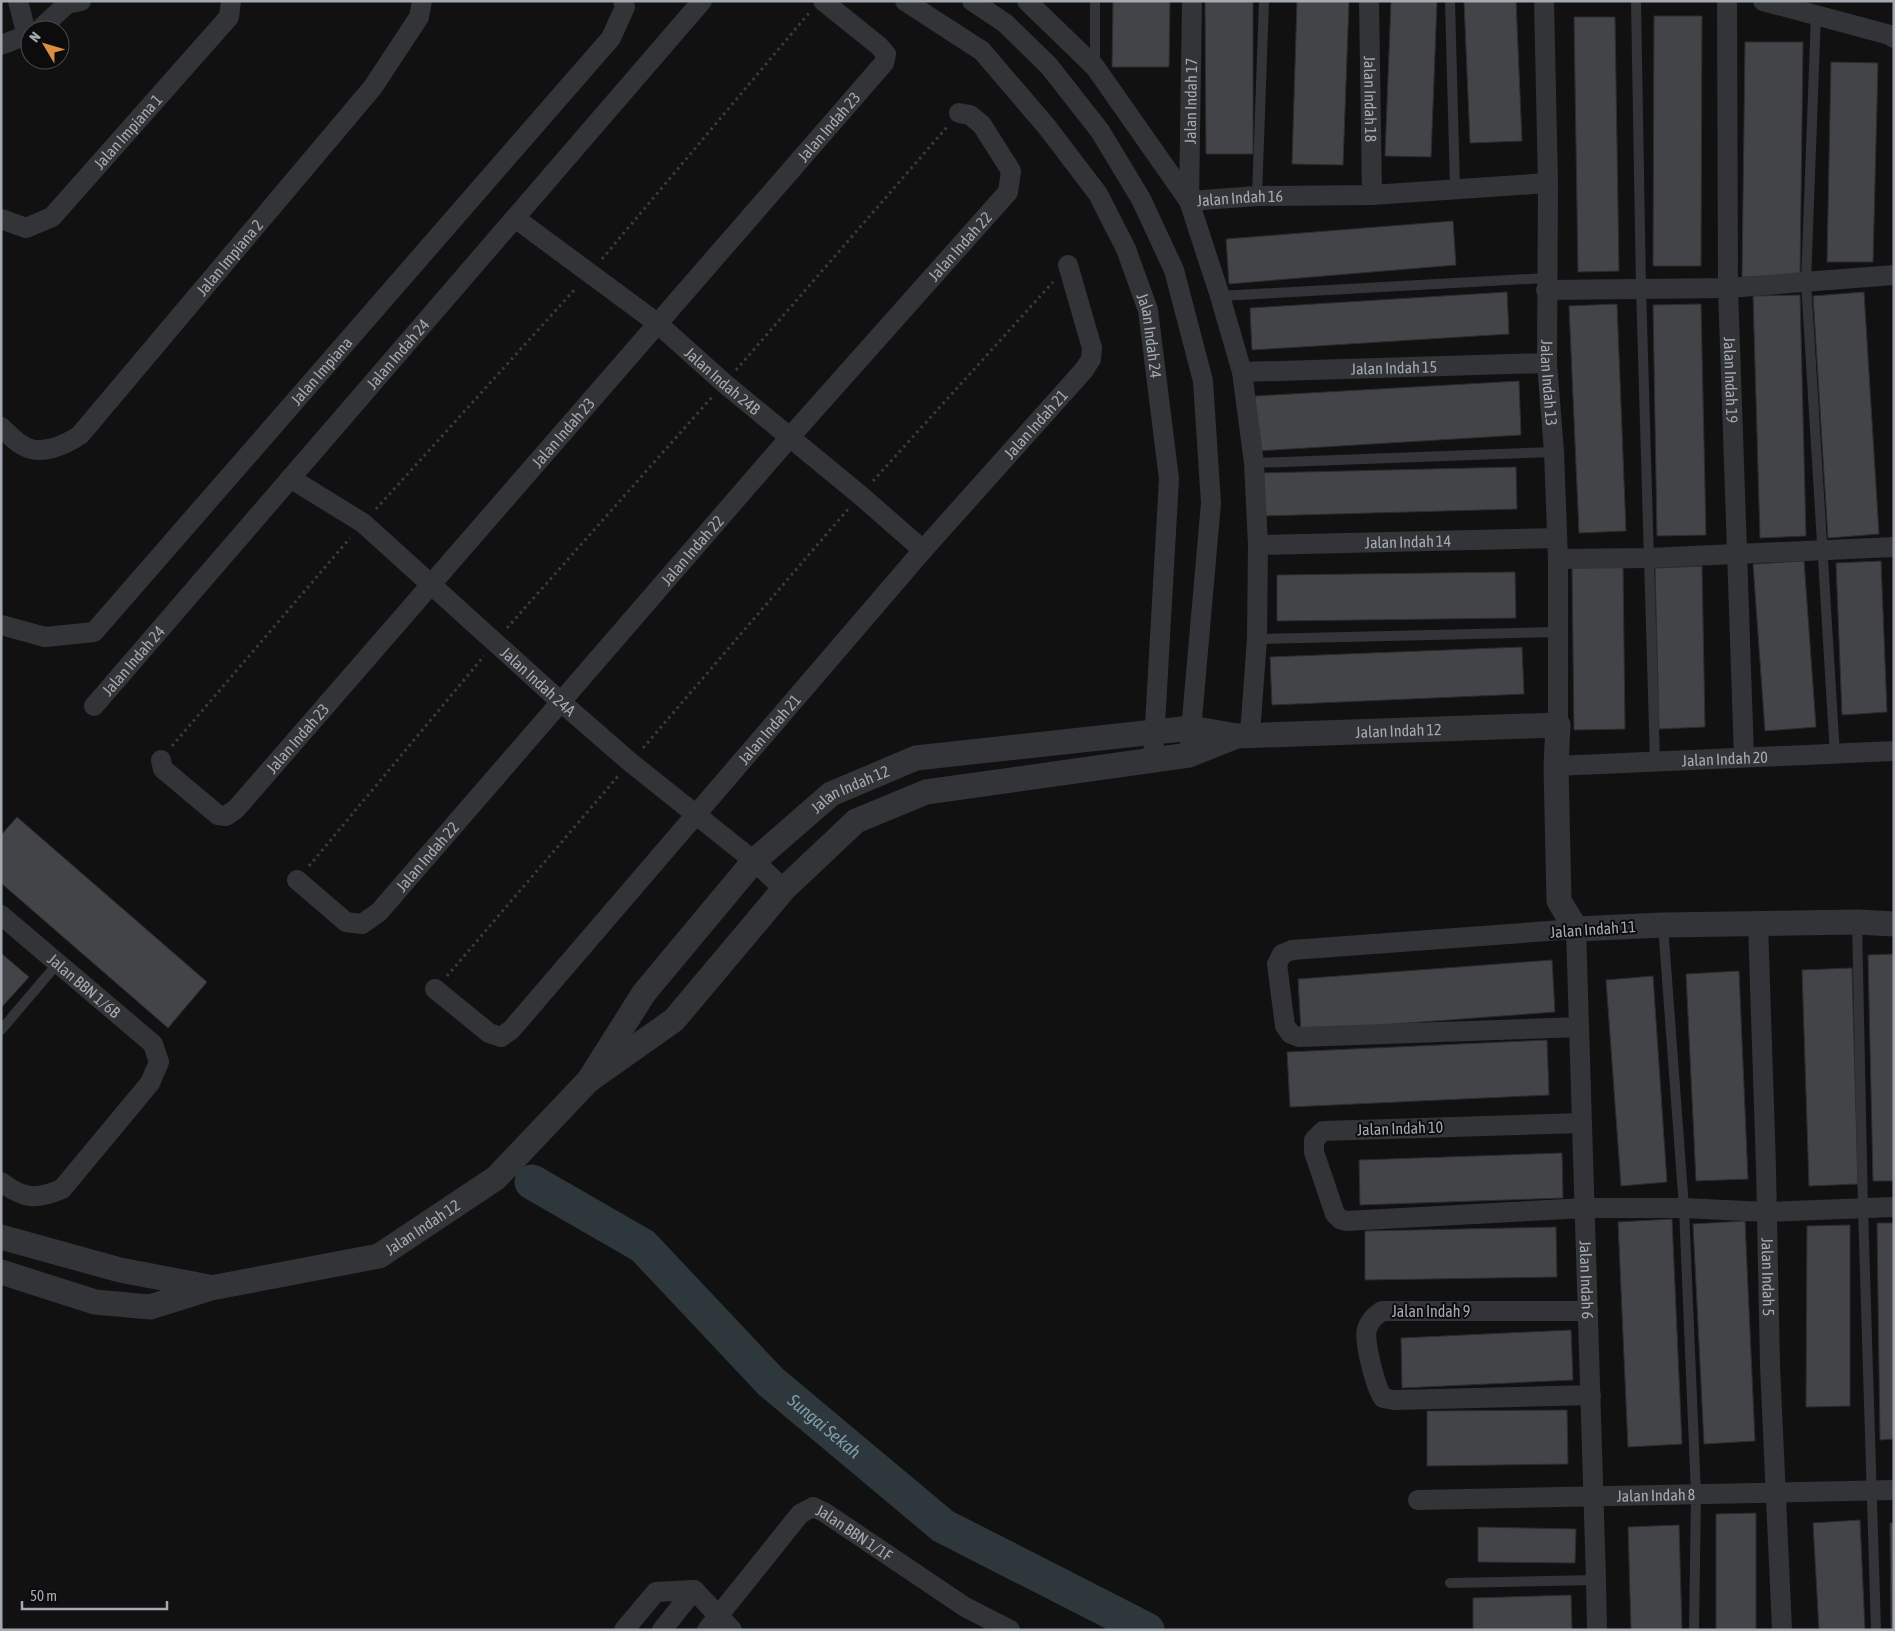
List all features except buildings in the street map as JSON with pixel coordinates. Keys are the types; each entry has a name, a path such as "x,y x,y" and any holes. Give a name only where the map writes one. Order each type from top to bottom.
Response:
{"street":[{"path":"18,1 26,20"},
{"path":"48,20 67,4 80,1"},
{"name":"Jalan Impiana 1","path":"1,219 26,228 52,217 229,17 232,1"},
{"name":"Jalan Impiana 2","path":"1,427 23,446 45,450 67,444 80,435 373,87 419,17 422,1"},
{"name":"Jalan Impiana","path":"1,625 45,637 94,632 610,38 625,6 623,1"},
{"name":"Jalan Indah 24","path":"94,706 702,1"},
{"name":"Jalan Indah 24","path":"906,1 982,51 1047,127 1098,194 1126,249 1148,310 1169,479 1153,760"},
{"path":"972,1 1005,23 1049,66 1100,131 1141,199 1174,270 1203,381 1211,503 1189,755"},
{"name":"Jalan Indah 16","path":"1028,1 1095,67 1189,200 1258,196 1372,195 1548,183"},
{"name":"Jalan Indah 17","path":"1189,200 1192,1"},
{"name":"Jalan Indah 18","path":"1369,1 1372,195"},
{"name":"Jalan Indah 13","path":"1544,1 1548,183 1547,363 1554,452 1560,632 1556,766 1558,901 1576,929"},
{"name":"Jalan Indah 19","path":"1727,1 1728,288 1744,757"},
{"path":"1763,1 1816,14 1890,35 1894,38"},
{"name":"Jalan Indah 23","path":"161,760 163,769 218,814 226,816 236,809 431,585 884,63 886,54 879,46 818,5"},
{"path":"1,45 20,38"},
{"name":"Jalan Indah 22","path":"297,880 346,922 362,924 379,912 790,437 1008,192 1011,171 982,125 970,115 959,113"},
{"path":"1189,200 1242,372 1254,463 1258,545 1257,639 1244,735"},
{"name":"Jalan Indah 24B","path":"515,218 657,323 724,383 860,495 923,550"},
{"name":"Jalan Indah 21","path":"435,989 489,1033 501,1038 512,1030 923,550 1084,370 1091,360 1092,348 1068,265"},
{"path":"1546,284 1641,288 1728,288 1894,275"},
{"name":"Jalan Indah 15","path":"1242,372 1547,363"},
{"name":"Jalan Indah 24A","path":"290,478 363,523 630,762 754,861 784,889"},
{"name":"Jalan Indah 14","path":"1258,545 1557,538"},
{"path":"1558,559 1738,555 1894,547"},
{"name":"Jalan Indah 12","path":"1,1272 95,1302 150,1307 212,1288 379,1256 496,1178 589,1080 644,993 754,861 831,794 916,758 1191,728 1244,735 1558,725"},
{"name":"Jalan Indah 12","path":"589,1080 674,1020 784,889 856,821 926,792 1189,755 1244,735"},
{"name":"Jalan Indah 20","path":"1556,766 1894,751"},
{"name":"Jalan BBN 1/6B","path":"1,915 153,1044 159,1062 150,1083 62,1189 41,1198 17,1194 1,1182"},
{"name":"Jalan Indah 11","path":"1579,1028 1299,1037 1291,1034 1285,1026 1277,964 1282,954 1292,950 1576,929 1662,924 1857,922 1894,924"},
{"name":"Jalan Indah 5","path":"1758,923 1770,1366 1782,1630"},
{"name":"Jalan Indah 6","path":"1576,929 1597,1630"},
{"name":"Jalan Indah 10","path":"1582,1123 1323,1131 1314,1140 1314,1152 1334,1214 1346,1221 1584,1208"},
{"path":"1584,1208 1684,1208 1767,1212 1894,1208"},
{"name":"Jalan Indah 12","path":"1,1237 120,1270 212,1288"},
{"path":"1,1282 40,1286"},
{"name":"Jalan Indah 9","path":"1588,1311 1382,1311 1370,1320 1366,1331 1377,1390 1383,1398 1394,1400 1591,1395"},
{"name":"Jalan Indah 8","path":"1418,1500 1894,1490"},
{"name":"Jalan BBN 1/1F","path":"713,1622 800,1514 813,1507 824,1512 965,1607 1010,1630"},
{"path":"694,1590 713,1622 732,1630"},
{"path":"624,1630 656,1592 694,1590"},
{"path":"662,1630 694,1590"}],"lane":[{"path":"1095,1 1095,67"},
{"path":"1258,196 1264,1"},
{"path":"1450,1 1455,188"},
{"path":"1636,1 1641,288 1655,762"},
{"path":"1816,14 1806,282 1835,755"},
{"path":"1220,296 1546,284"},
{"path":"1254,463 1554,452"},
{"path":"1257,639 1560,632"},
{"path":"1857,922 1863,1209 1876,1630"},
{"path":"1662,924 1684,1208 1696,1494 1694,1630"},
{"path":"1,1030 58,963"},
{"path":"1450,1583 1596,1580"}],"path":[{"path":"161,760 363,523 590,272 818,5"},
{"path":"724,383 959,113"},
{"path":"435,989 860,495 1068,265"}],"waterway":[{"name":"Sungai Sekah","path":"532,1182 643,1246 771,1382 943,1526 1147,1630"}]}
